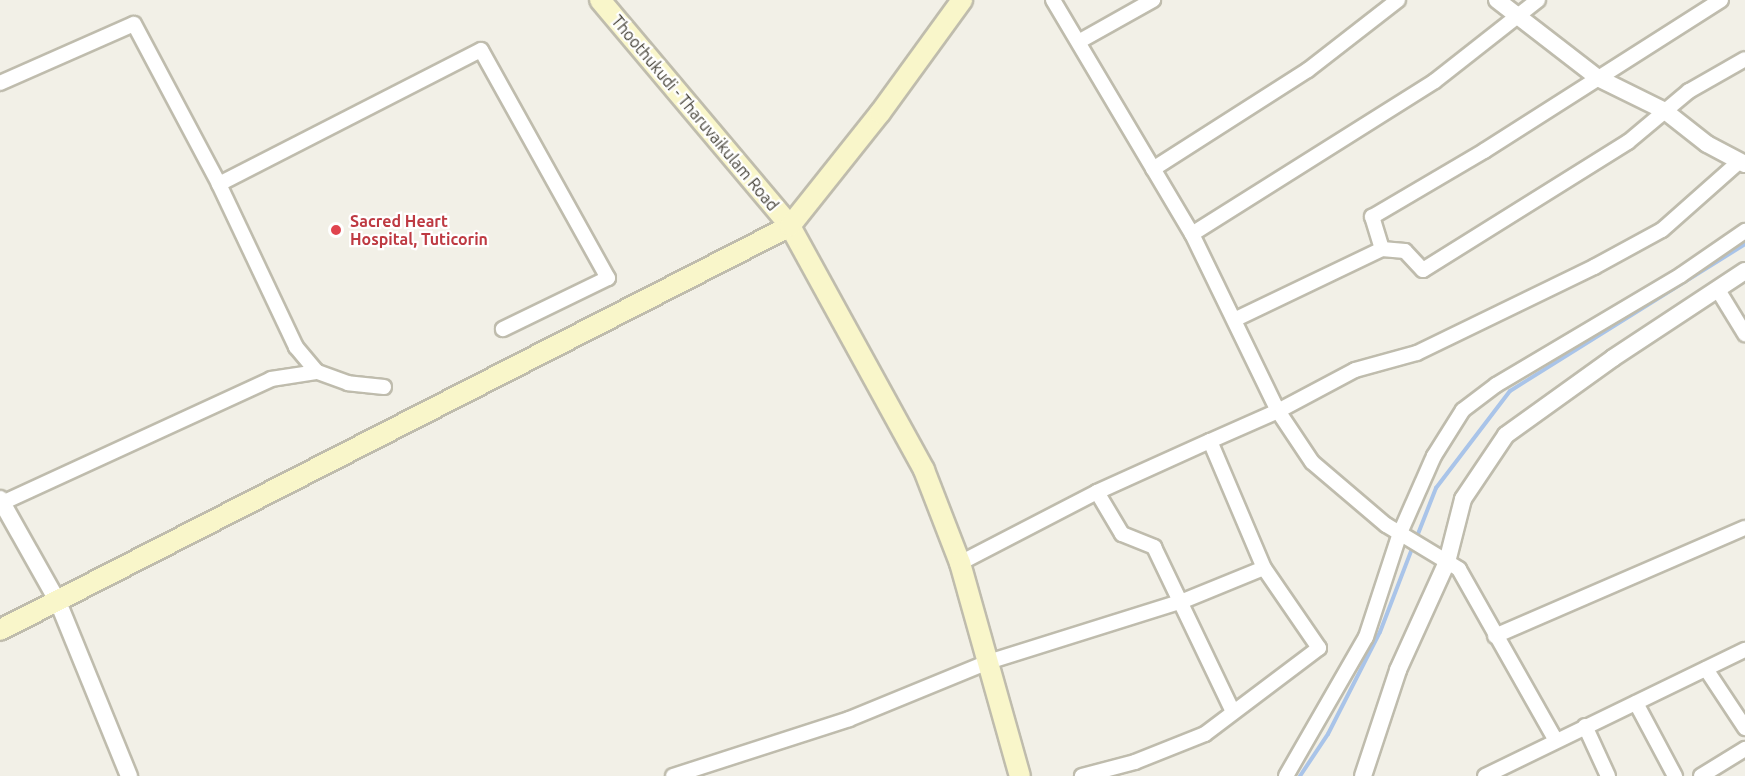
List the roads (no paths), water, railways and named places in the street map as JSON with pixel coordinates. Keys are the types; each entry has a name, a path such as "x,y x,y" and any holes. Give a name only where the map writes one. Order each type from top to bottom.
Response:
{"main road":[{"name":"Thoothukudi - Tharuvaikulam Road","path":"600,0 790,226 924,470 960,563 1020,776"},
{"path":"0,630 790,226 880,113 962,0"}],"street":[{"path":"1053,0 1080,41 1192,234 1236,319 1278,411 1312,462 1404,535 1443,558 1468,582 1495,636 1555,740"},
{"path":"1080,41 1153,0"},
{"path":"1154,169 1308,70 1398,0"},
{"path":"960,563 1097,492 1278,411 1355,370 1417,353 1594,267 1662,230 1743,162 1707,144 1665,111 1598,78 1497,0"},
{"path":"1192,234 1435,81 1538,0"},
{"path":"1382,249 1372,217 1721,0"},
{"path":"0,83 135,24 219,184 296,347 317,372"},
{"path":"219,184 481,50 608,278 502,329"},
{"path":"1236,319 1382,249 1405,251 1423,270 1628,142 1689,91 1745,59"},
{"path":"1286,776 1366,638 1434,456 1463,410 1526,366 1681,274 1745,231"},
{"path":"1362,776 1398,670 1443,558 1463,499 1506,435 1613,358 1745,271"},
{"path":"1718,290 1745,334"},
{"path":"129,776 58,602 1,501 271,379 317,372 348,383 384,387"},
{"path":"1082,776 1137,769 1205,734 1319,648 1264,568 1210,441"},
{"path":"1097,492 1122,534 1129,541 1154,547 1183,601 1233,712"},
{"path":"1495,636 1743,534"},
{"path":"673,776 689,774 849,719 988,662 1183,601 1264,568"},
{"path":"1485,776 1555,740 1745,650"},
{"path":"1706,669 1745,728"},
{"path":"1636,703 1675,776"},
{"path":"1585,726 1608,776"},
{"path":"1701,776 1745,748"}],"waterway":[{"path":"1416,539 1436,488 1510,391 1745,244"},
{"path":"1300,776 1328,734 1380,632 1413,546"}],"place":[{"name":"Sacred Heart Hospital, Tuticorin","path":"336,230"}]}
